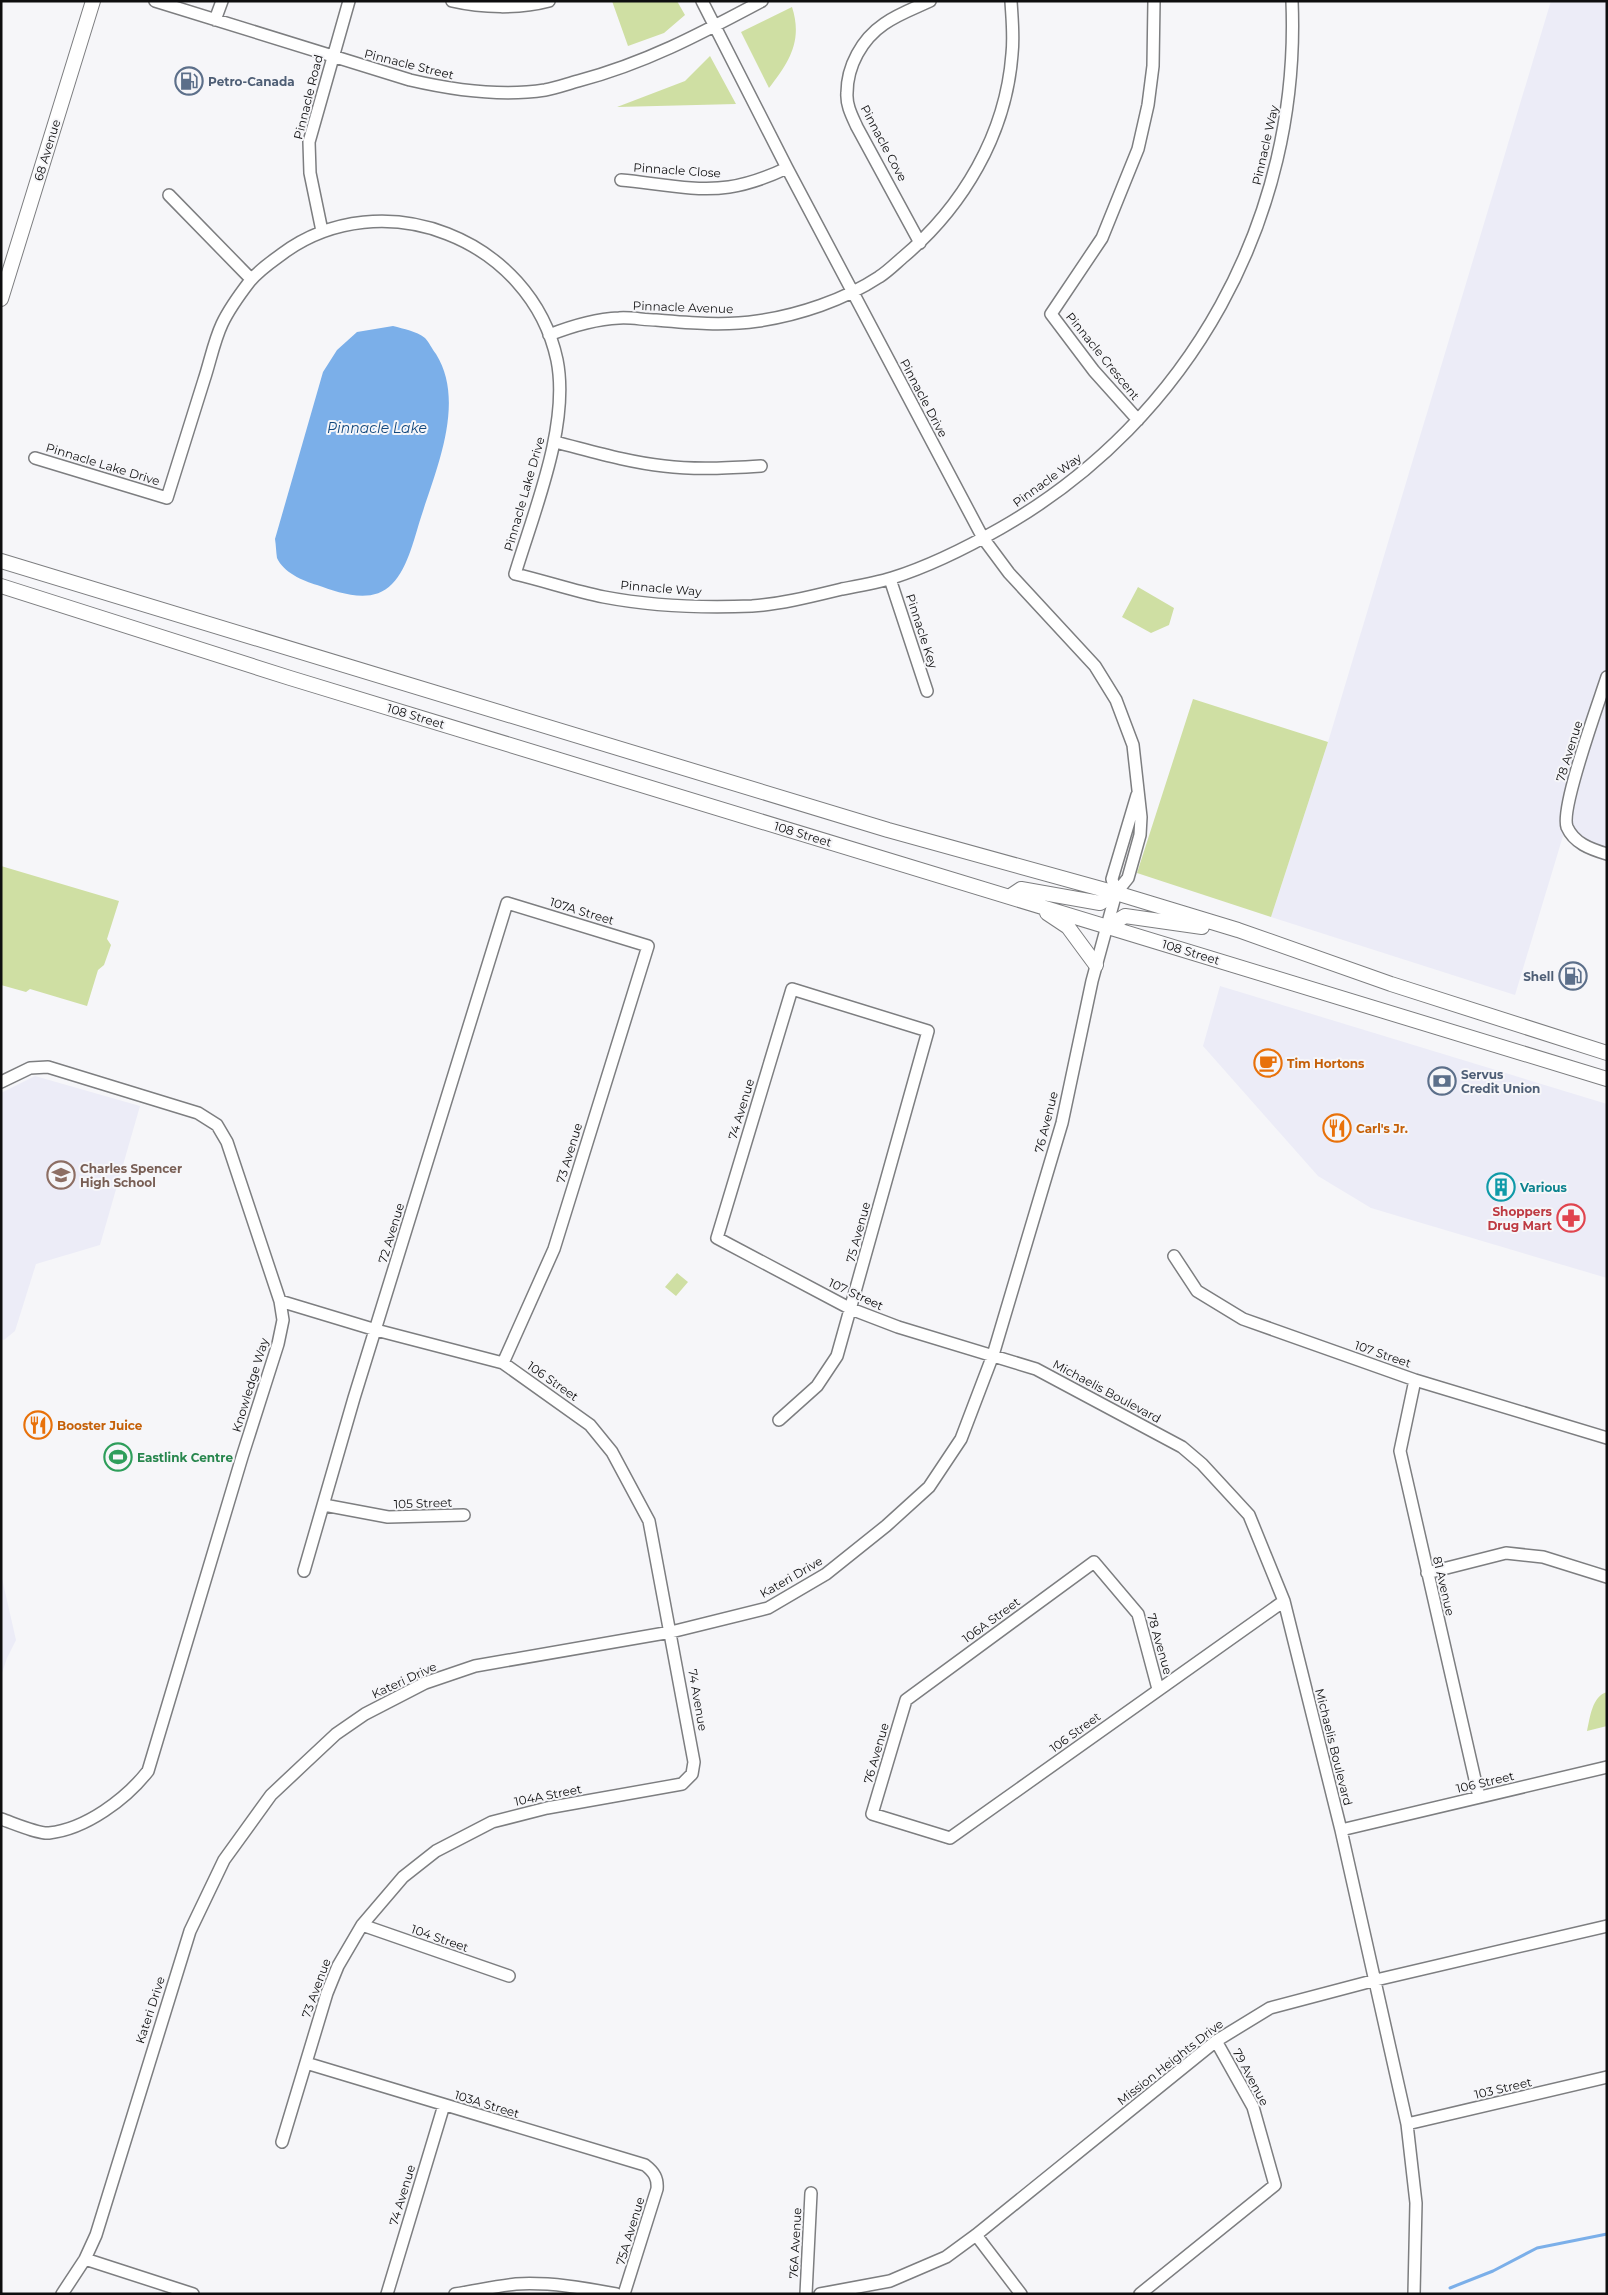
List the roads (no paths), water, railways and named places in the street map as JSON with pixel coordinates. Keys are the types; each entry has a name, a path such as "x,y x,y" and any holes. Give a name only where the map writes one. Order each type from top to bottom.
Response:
{"main road":[{"name":"68 Avenue","path":"1,299 94,1"},
{"path":"2,561 888,830 1116,893 1269,941 1491,1017 1607,1053"},
{"name":"108 Street","path":"1,586 300,681 1607,1079"},
{"path":"1009,897 1021,889 1100,903 1116,893"},
{"path":"1009,897 1054,916 1068,928 1096,965"},
{"path":"1107,926 1125,916 1189,924 1269,941"}],"street":[{"name":"Pinnacle Street","path":"155,1 410,80 453,90 498,92 545,90 621,69 651,57 762,1"},
{"path":"216,20 222,1"},
{"name":"Pinnacle Road","path":"322,231 310,173 309,142 349,1"},
{"path":"452,1 470,5 535,5 549,1"},
{"name":"Pinnacle Drive","path":"702,1 787,168 983,538 1004,568 1081,651 1107,684 1123,713 1133,744 1139,789 1112,879 1116,893"},
{"name":"Pinnacle Cove","path":"920,243 857,127 850,111 846,94 856,55 868,37 885,23 930,1"},
{"name":"Pinnacle Avenue","path":"549,335 576,324 619,318 715,324 759,321 800,312 853,292 880,277 920,243 946,214 975,173 994,130 1007,86 1012,55 1011,1"},
{"name":"Pinnacle Crescent","path":"1138,420 1094,371 1051,314 1102,238 1138,149 1148,105 1153,66 1154,1"},
{"name":"Pinnacle Way","path":"515,574 604,597 695,606 754,606 890,579 961,550 1036,507 1097,461 1138,420 1170,382 1209,326 1242,264 1278,159 1292,74 1292,1"},
{"name":"Pinnacle Close","path":"621,180 708,188 727,187 764,178 787,168"},
{"path":"169,195 252,279"},
{"name":"Pinnacle Lake Drive","path":"35,458 167,498 222,324 252,279 295,244 322,231 364,222 392,221 420,224 464,240 491,257 514,278 533,302 549,335 557,360 561,395 555,442 515,574"},
{"path":"555,442 622,459 666,466 726,468 761,466"},
{"name":"Pinnacle Key","path":"890,579 927,692"},
{"name":"78 Avenue","path":"1607,678 1568,803 1566,825 1575,840 1594,850 1607,854"},
{"name":"76 Avenue","path":"993,1355 1062,1123 1096,965 1116,893"},
{"name":"107A Street","path":"507,903 648,946"},
{"name":"72 Avenue","path":"304,1571 507,903"},
{"name":"73 Avenue","path":"503,1363 554,1249 648,946"},
{"name":"75 Avenue","path":"779,1420 817,1386 837,1356 928,1031 792,989"},
{"name":"74 Avenue","path":"716,1238 792,989"},
{"name":"Knowledge Way","path":"1,1082 30,1068 48,1068 198,1113 217,1125 227,1142 280,1301 282,1320 278,1344 242,1457 148,1771 136,1787 103,1813 74,1826 48,1833 1,1819"},
{"name":"107 Street","path":"716,1238 851,1309 898,1327 993,1355"},
{"name":"107 Street","path":"1174,1256 1197,1291 1243,1319 1415,1380 1607,1438"},
{"name":"106 Street","path":"280,1301 376,1330 503,1363 590,1425 612,1452 649,1520 671,1632"},
{"name":"Michaelis Boulevard","path":"993,1355 1036,1369 1182,1447 1202,1464 1249,1515 1284,1601 1376,1980 1406,2124 1416,2203 1414,2294"},
{"name":"Kateri Drive","path":"62,2294 85,2259 96,2235 190,1931 224,1860 271,1794 336,1734 358,1719 425,1683 475,1666 671,1632 768,1608 826,1574 886,1526 929,1487 961,1438 993,1355"},
{"name":"81 Avenue","path":"1415,1380 1400,1451 1480,1797"},
{"name":"105 Street","path":"324,1505 388,1518 464,1515"},
{"path":"1427,1572 1506,1553 1543,1557 1607,1577"},
{"name":"78 Avenue","path":"1094,1562 1138,1614 1158,1689"},
{"name":"106A Street","path":"906,1700 1094,1562"},
{"name":"106 Street","path":"872,1814 950,1838 1284,1601"},
{"name":"74 Avenue","path":"671,1632 694,1762 692,1774"},
{"name":"76 Avenue","path":"872,1814 906,1700"},
{"name":"106 Street","path":"1341,1830 1607,1767"},
{"name":"104A Street","path":"416,1865 456,1840 492,1822 547,1808 682,1784 692,1774"},
{"name":"73 Avenue","path":"282,2142 335,1973 362,1925 390,1890 416,1865"},
{"name":"104 Street","path":"362,1925 509,1976"},
{"name":"Mission Heights Drive","path":"820,2294 890,2281 946,2257 976,2235 1216,2041 1270,2008 1376,1980 1607,1926"},
{"name":"79 Avenue","path":"1140,2294 1275,2185 1253,2107 1216,2041"},
{"name":"103A Street","path":"306,2063 645,2165 656,2176"},
{"name":"103 Street","path":"1406,2124 1607,2077"},
{"name":"74 Avenue","path":"387,2294 444,2105"},
{"name":"75A Avenue","path":"624,2294 657,2190 656,2176"},
{"name":"76A Avenue","path":"806,2294 811,2193"},
{"path":"976,2235 1021,2294"},
{"path":"85,2259 193,2294"},
{"path":"455,2294 525,2284 577,2287 616,2294"}],"water":[{"name":"Pinnacle Lake","path":"393,326 410,330 421,336 436,354 444,372 448,391 449,412 446,432 435,474 411,550 403,569 392,584 375,594 366,596 346,594 312,583 289,572 277,558 275,539 323,372 337,350 357,332"}],"waterway":[{"path":"1450,2288 1493,2271 1537,2248 1607,2234"}],"place":[{"name":"Petro-Canada","path":"189,81"},
{"name":"Shell","path":"1573,976"},
{"name":"Tim Hortons","path":"1268,1063"},
{"name":"Servus Credit Union","path":"1442,1081"},
{"name":"Carl's Jr.","path":"1337,1128"},
{"name":"Charles Spencer High School","path":"61,1175"},
{"name":"Various","path":"1501,1187"},
{"name":"Shoppers Drug Mart","path":"1571,1218"},
{"name":"Booster Juice","path":"38,1425"},
{"name":"Eastlink Centre","path":"118,1457"}]}
